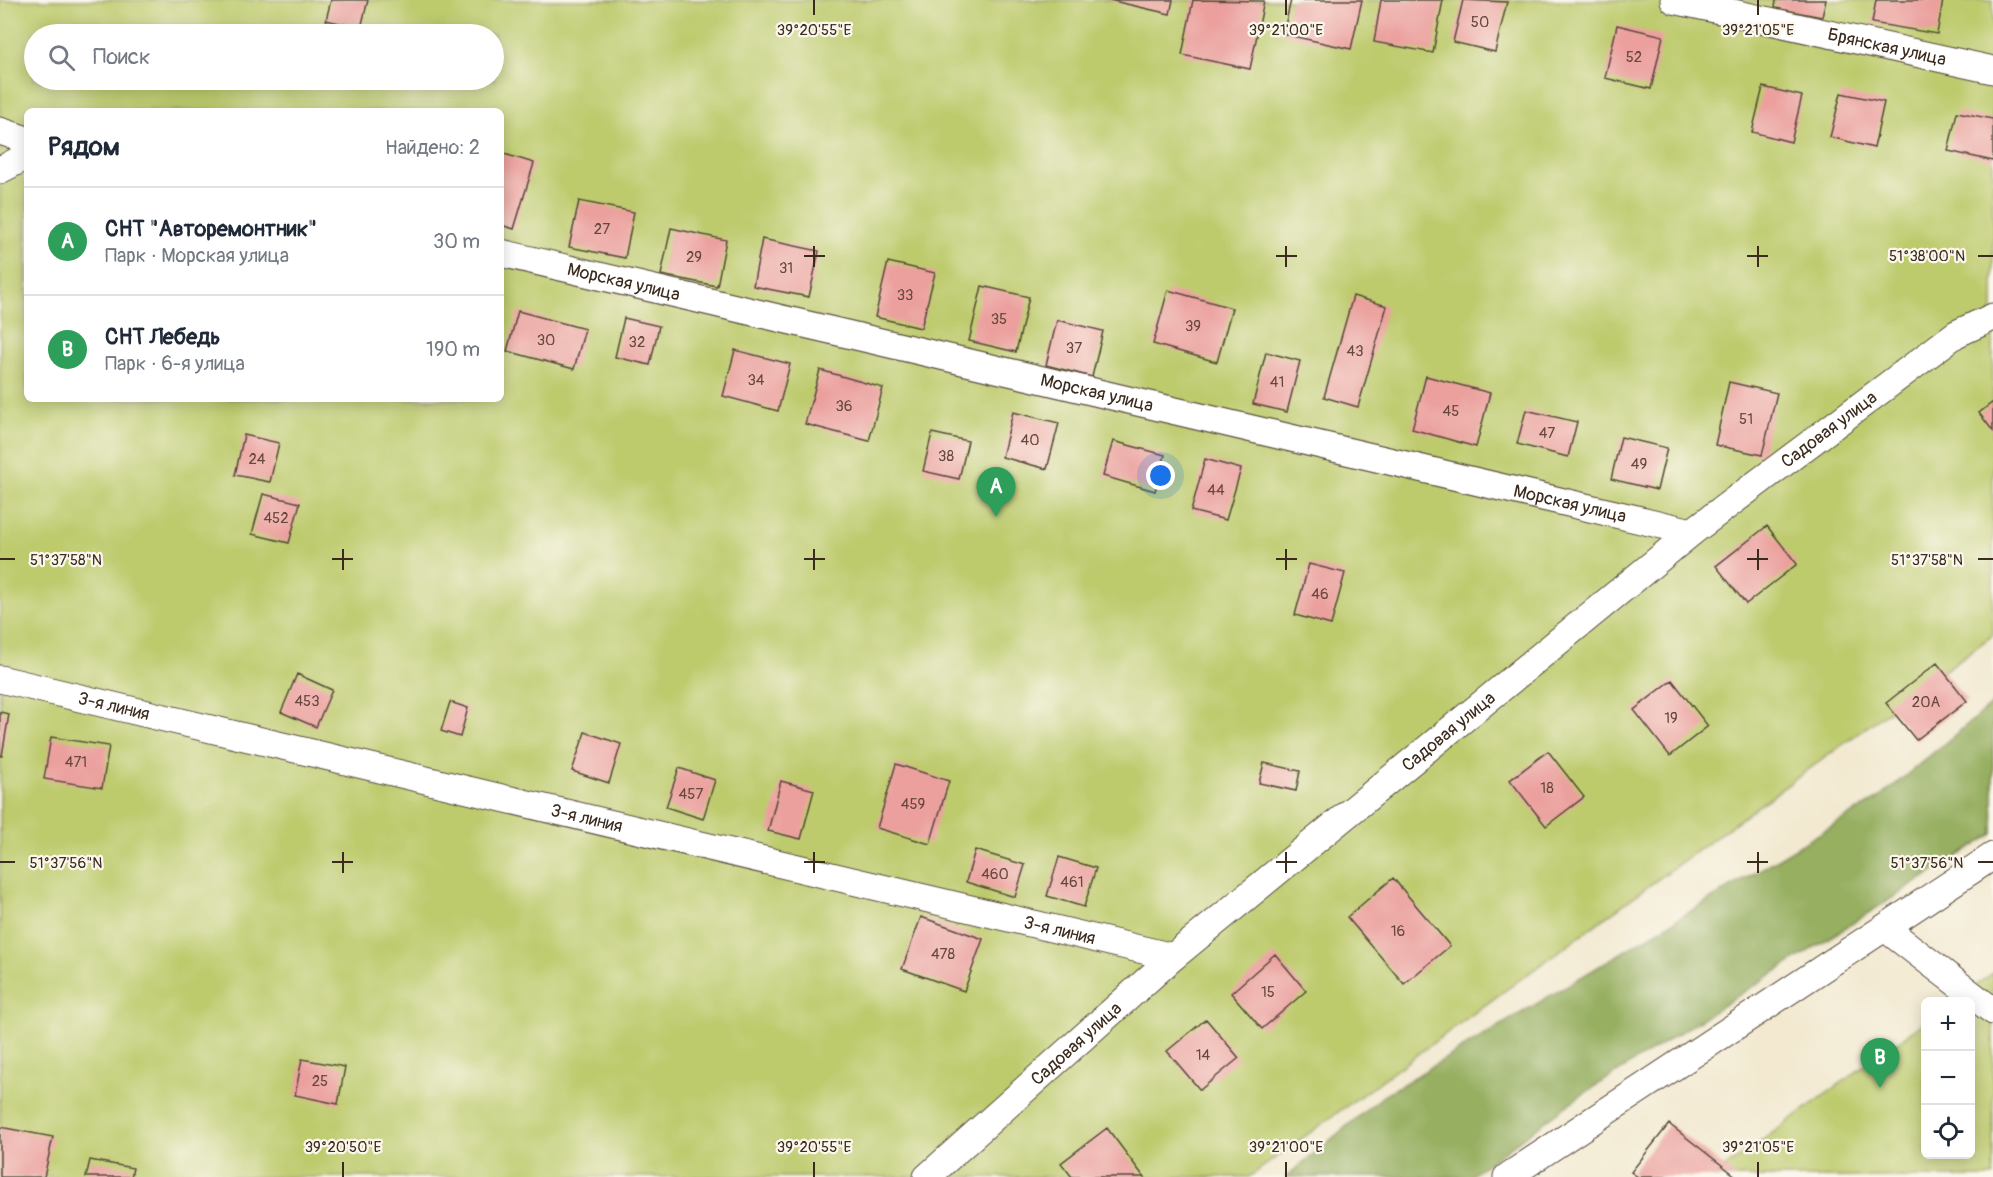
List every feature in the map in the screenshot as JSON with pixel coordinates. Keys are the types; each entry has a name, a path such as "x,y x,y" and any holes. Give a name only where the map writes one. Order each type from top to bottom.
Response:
{"street":[{"name":"Брянская улица","path":"1674,0 1993,70"},
{"path":"0,130 24,139"},
{"path":"0,170 24,158"},
{"name":"Морская улица","path":"504,254 1692,532"},
{"name":"Садовая улица","path":"927,1177 1173,957 1692,532 1956,334 1993,317"},
{"name":"3-я линия","path":"0,679 1173,957"},
{"path":"1507,1177 1993,856"},
{"path":"1885,928 1993,1011"}],"green space":[{"path":"0,0 1993,0 1993,635 1249,1177 0,1177"},
{"path":"1993,703 1993,834 1580,1096 1469,1177 1286,1177 1383,1096 1879,798"},
{"path":"1993,973 1993,1177 1712,1177 1921,1025 1921,1159 1975,1159 1975,997 1960,997"}],"building":[{"path":"331,0 368,0 362,24 344,24 326,20"},
{"path":"1109,0 1173,0 1170,14"},
{"path":"1193,0 1264,1 1250,69 1182,55"},
{"path":"1291,0 1362,0 1351,49 1283,34"},
{"path":"1381,0 1443,0 1433,53 1374,42"},
{"path":"1463,0 1507,2 1495,52 1453,42"},
{"path":"1776,0 1826,0 1822,17 1775,8"},
{"path":"1876,0 1943,0 1937,34 1872,23"},
{"path":"1617,25 1663,36 1651,89 1605,78"},
{"path":"1763,87 1802,96 1791,142 1752,132"},
{"path":"1841,93 1884,102 1874,148 1830,137"},
{"path":"1957,112 1993,119 1993,161 1948,151"},
{"path":"504,154 534,163 514,229 504,226"},
{"path":"579,201 634,212 625,258 569,247"},
{"path":"671,228 726,240 717,286 661,275"},
{"path":"762,239 819,251 809,297 753,286"},
{"path":"888,262 935,273 921,328 875,317"},
{"path":"982,286 1029,297 1016,352 969,341"},
{"path":"1168,290 1232,308 1217,362 1153,344"},
{"path":"1353,296 1387,306 1358,407 1324,397"},
{"path":"518,311 585,329 574,369 507,351"},
{"path":"624,318 659,326 650,365 615,357"},
{"path":"1057,320 1103,331 1092,377 1046,365"},
{"path":"735,350 790,364 778,411 723,396"},
{"path":"1266,352 1300,361 1287,412 1253,404"},
{"path":"820,370 883,388 869,441 805,424"},
{"path":"1426,376 1490,393 1476,447 1412,429"},
{"path":"1729,382 1777,393 1762,455 1715,445"},
{"path":"1993,402 1993,431 1979,413"},
{"path":"1526,410 1577,422 1568,457 1517,444"},
{"path":"1013,412 1059,423 1047,469 1002,457"},
{"path":"932,433 968,441 959,479 923,471"},
{"path":"244,435 279,443 270,482 235,475"},
{"path":"1621,437 1667,448 1657,490 1611,479"},
{"path":"1113,441 1165,455 1155,491 1103,476"},
{"path":"1205,459 1241,469 1226,520 1191,511"},
{"path":"263,494 300,503 289,543 252,534"},
{"path":"1767,526 1797,564 1746,604 1716,566"},
{"path":"1309,564 1345,573 1331,625 1295,615"},
{"path":"1937,663 1967,701 1916,740 1886,703"},
{"path":"297,674 332,690 316,727 281,712"},
{"path":"1672,680 1708,726 1670,756 1634,710"},
{"path":"450,702 468,708 460,737 441,731"},
{"path":"0,712 9,714 2,756 0,756"},
{"path":"585,732 621,744 609,783 572,771"},
{"path":"51,737 109,746 102,788 44,779"},
{"path":"1548,751 1584,797 1546,826 1510,780"},
{"path":"1264,763 1300,771 1296,791 1259,783"},
{"path":"896,764 949,781 930,844 877,828"},
{"path":"679,768 715,780 703,819 666,807"},
{"path":"781,781 814,790 801,839 768,831"},
{"path":"975,850 1025,865 1015,897 966,882"},
{"path":"1059,857 1096,868 1084,907 1047,896"},
{"path":"1393,878 1450,946 1404,984 1347,917"},
{"path":"921,917 983,939 964,991 902,969"},
{"path":"1275,954 1306,991 1262,1029 1231,993"},
{"path":"1206,1019 1239,1058 1200,1090 1167,1051"},
{"path":"302,1059 345,1067 338,1104 295,1095"},
{"path":"1669,1124 1737,1177 1638,1177 1631,1172"},
{"path":"0,1127 53,1137 44,1177 0,1177"},
{"path":"1107,1128 1144,1177 1072,1177 1061,1163"},
{"path":"90,1160 133,1168 131,1177 86,1177"}],"place":[{"name":"СНТ \"Авторемонтник\"","path":"996,517"},
{"name":"СНТ Лебедь","path":"1880,1088"}]}
